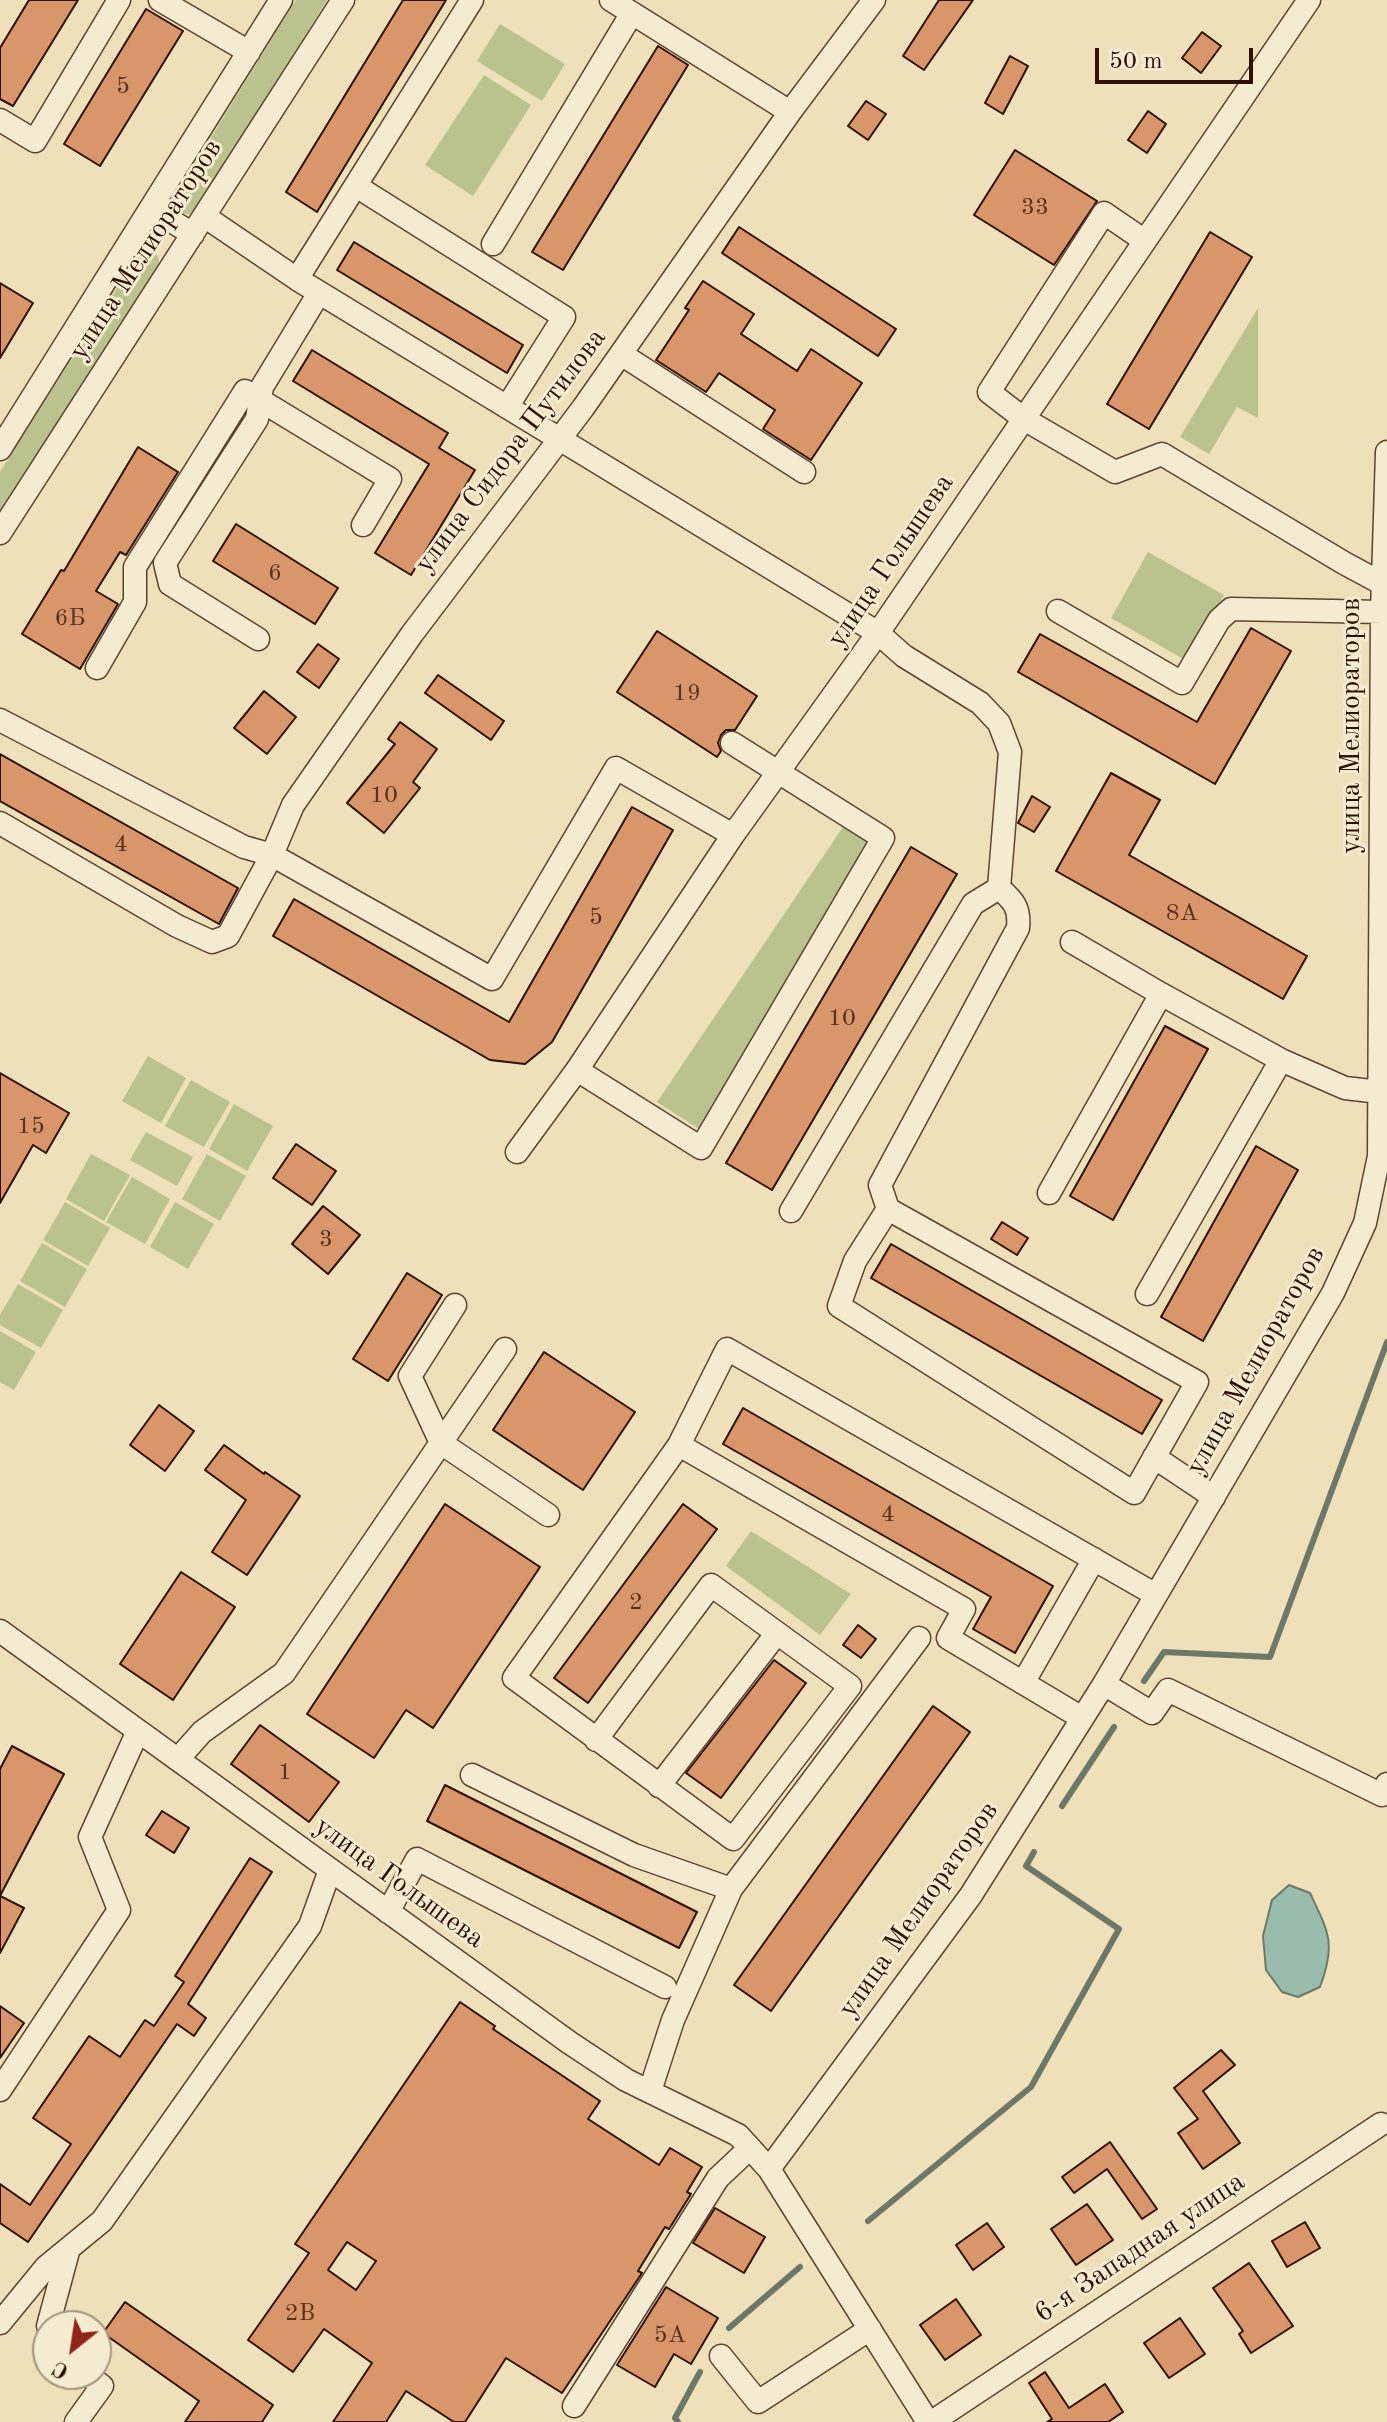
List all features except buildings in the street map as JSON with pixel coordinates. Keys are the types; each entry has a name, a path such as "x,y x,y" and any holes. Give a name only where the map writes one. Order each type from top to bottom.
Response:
{"street":[{"path":"0,120 35,141 119,0"},
{"path":"160,0 249,52"},
{"name":"улица Мелиораторов","path":"0,449 281,0"},
{"name":"улица Мелиораторов","path":"0,533 343,0"},
{"path":"297,279 472,0"},
{"path":"611,0 790,112"},
{"name":"улица Сидора Путилова","path":"0,823 177,926 212,942 228,936 301,793 412,634 621,354 790,112 874,0"},
{"name":"улица Голышева","path":"517,1152 577,1070 733,835 878,633 1309,0"},
{"path":"493,244 632,13"},
{"path":"356,186 564,317 507,407"},
{"path":"151,209 199,225 297,279 878,633 904,656 980,703 999,723 1010,752 999,888"},
{"path":"1145,241 1104,213 989,392 1024,419 1115,472 1162,454 1383,584"},
{"path":"258,639 170,584 165,563 257,419 262,387 319,293"},
{"path":"621,354 804,472"},
{"path":"97,668 135,602 135,567 245,391 390,479 363,525"},
{"name":"улица Мелиораторов","path":"769,2169 971,1895 1019,1823 1333,1293 1365,1223 1379,1156 1382,612 1387,452"},
{"path":"1058,611 1182,683 1219,620 1231,609 1382,612"},
{"path":"0,720 244,847 272,855 492,979 616,768 733,835"},
{"path":"577,1070 701,1148 883,838 732,743"},
{"path":"888,1209 855,1261 839,1306 1134,1493 1197,1382 888,1209 880,1185 1018,928 1020,913 999,888"},
{"path":"791,1211 973,904 999,888"},
{"path":"1072,942 1281,1060 1345,1088 1380,1092"},
{"path":"1049,1193 1161,994"},
{"path":"1147,1294 1281,1060"},
{"path":"455,1305 410,1376 441,1443 548,1515"},
{"path":"178,1759 202,1732 284,1673 505,1349"},
{"path":"596,1740 711,1585 850,1686 733,1839 596,1740 514,1678 679,1445 727,1349 1156,1595"},
{"path":"679,1445 964,1609 948,1638 1082,1718"},
{"path":"1154,1457 1214,1497"},
{"path":"1023,1683 1094,1559"},
{"name":"улица Голышева","path":"0,1631 570,2043 626,2080 738,2135 769,2169 930,2422"},
{"path":"659,1786 777,1633"},
{"path":"650,2091 673,2020 731,1889 919,1638"},
{"path":"1104,1684 1152,1713 1168,1690 1382,1795 1387,1784"},
{"path":"0,2090 119,1910 90,1837 138,1731"},
{"path":"472,1775 634,1855 731,1889"},
{"path":"388,1912 417,1859 665,1987"},
{"path":"0,2323 46,2267 102,2221 310,1926 330,1870"},
{"name":"6-я Западная улица","path":"930,2422 1381,2124"},
{"path":"574,2406 718,2178 750,2148"},
{"path":"53,2310 69,2248"},
{"path":"721,2356 758,2402 870,2329"},
{"path":"76,2422 99,2390"}],"green space":[{"path":"296,0 327,0 199,207 193,214 179,214 172,201"},
{"path":"500,24 565,64 542,101 477,61"},
{"path":"484,75 531,105 473,196 425,165"},
{"path":"145,249 159,258 158,268 0,519 0,472 138,255"},
{"path":"1258,308 1258,418 1237,407 1209,454 1180,437"},
{"path":"1148,552 1224,595 1187,661 1111,618"},
{"path":"843,827 870,841 699,1129 657,1102"},
{"path":"148,1056 186,1078 161,1123 122,1101"},
{"path":"191,1080 230,1102 204,1147 165,1126"},
{"path":"234,1104 273,1126 247,1171 209,1149"},
{"path":"146,1132 193,1157 177,1186 130,1160"},
{"path":"91,1154 130,1175 104,1221 66,1199"},
{"path":"207,1154 246,1176 220,1221 182,1199"},
{"path":"132,1177 170,1199 145,1244 106,1222"},
{"path":"65,1202 110,1228 88,1266 43,1240"},
{"path":"175,1202 214,1224 188,1269 150,1247"},
{"path":"42,1243 87,1269 65,1307 20,1281"},
{"path":"18,1284 63,1310 41,1348 0,1325 0,1315"},
{"path":"0,1331 36,1352 14,1390 0,1382"},
{"path":"751,1531 851,1594 820,1635 726,1566"}],"shaded area":[{"path":"1289,1885 1310,1893 1326,1929 1329,1949 1320,1987 1298,1997 1282,1992 1266,1970 1263,1936 1272,1900"}],"waterway":[{"path":"1144,1681 1164,1652 1270,1657 1387,1342"},
{"path":"1062,1806 1114,1727"},
{"path":"868,2221 1031,2087 1119,1929 1026,1866 1034,1852"},
{"path":"729,2328 800,2267"},
{"path":"678,2422 675,2418 700,2372"}]}
